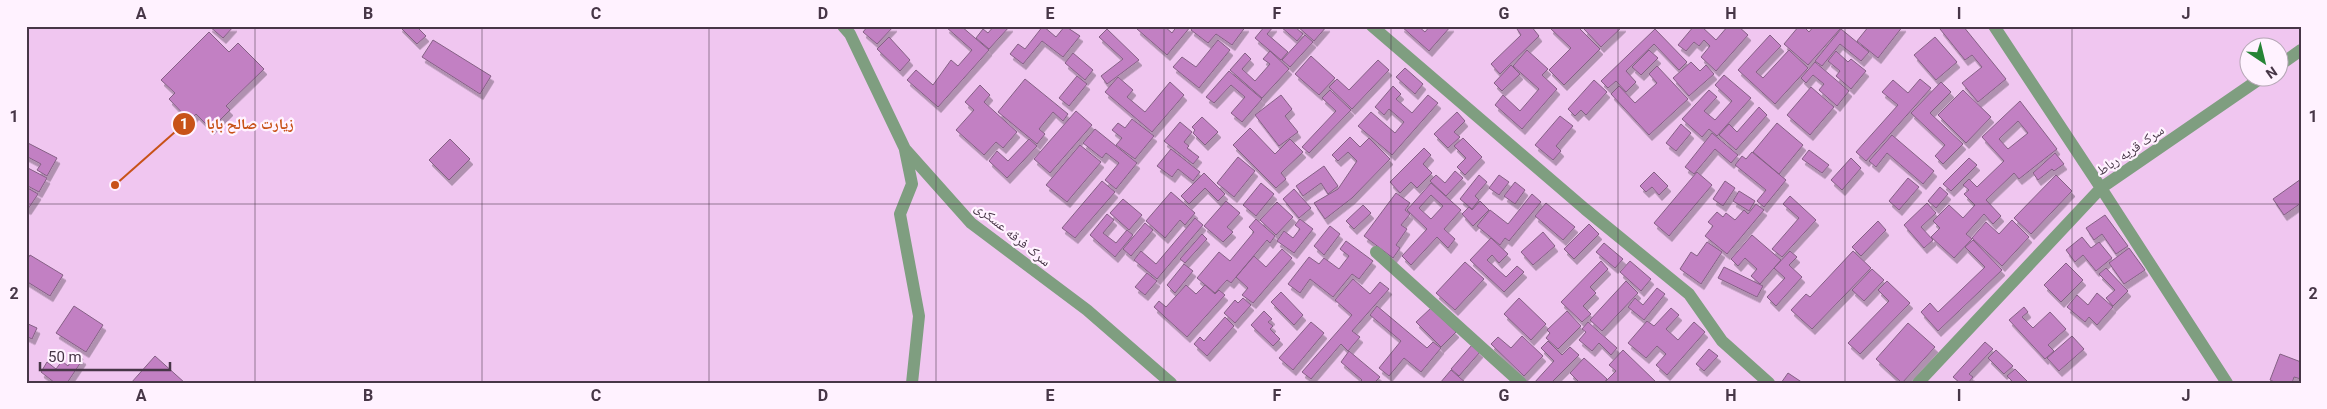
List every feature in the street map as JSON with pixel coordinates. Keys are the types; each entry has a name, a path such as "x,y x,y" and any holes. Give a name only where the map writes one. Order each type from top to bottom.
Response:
{"street":[{"path":"1372,26 1585,209 1689,294 1722,341 1769,383"},
{"name":"سرک قریه رباط","path":"1994,26 2101,188 2246,88"},
{"name":"سرک فرقه عسکری","path":"850,29 905,149 971,223 1087,310 1171,383"},
{"path":"2290,58 2301,50"},
{"path":"905,149 912,184 900,214 919,316 912,383"},
{"path":"1918,383 2101,188 2227,383"},
{"path":"1376,252 1521,383"}],"building":[{"path":"209,26 234,26 223,38"},
{"path":"399,26 416,26 426,36 417,44"},
{"path":"868,26 894,26 877,44 863,32"},
{"path":"961,26 989,50 938,107 907,80 916,70 933,85 951,60 958,66 972,50 946,27"},
{"path":"994,26 1010,26 989,49 976,38 983,29 988,33"},
{"path":"1043,26 1056,37 1065,26 1080,36 1063,57 1042,41 1023,64 1010,54 1018,44 1025,49"},
{"path":"1139,26 1146,26 1150,29 1153,26 1164,26 1172,33 1177,26 1191,26 1167,55 1137,29"},
{"path":"1194,26 1246,26 1232,45 1216,34 1208,43 1191,30"},
{"path":"1265,26 1274,26 1267,34 1288,52 1281,60 1255,38"},
{"path":"1280,26 1294,26 1303,34 1297,41"},
{"path":"1297,26 1327,26 1314,41"},
{"path":"1401,26 1418,26 1425,32 1430,26 1451,26 1429,51"},
{"path":"1515,26 1531,26 1539,36 1500,74 1491,64 1521,35"},
{"path":"1552,26 1577,26 1600,49 1564,85 1549,70 1571,48 1550,28"},
{"path":"1587,26 1601,26 1604,29 1606,26 1623,26 1601,47 1584,29"},
{"path":"1694,26 1701,26 1716,40 1728,26 1738,26 1748,35 1716,71 1701,57 1710,46 1704,40 1699,46 1694,42 1686,51 1678,45"},
{"path":"1799,26 1803,26 1809,32 1814,26 1837,26 1840,29 1808,65 1784,44"},
{"path":"1869,26 1903,26 1878,58 1857,41"},
{"path":"1944,26 1963,26 2006,79 1978,102 1962,83 1982,67 1972,55 1965,60 1940,29"},
{"path":"1107,29 1139,60 1107,84 1101,76 1123,59 1099,37"},
{"path":"1655,29 1687,62 1679,70 1654,44 1626,71 1636,82 1626,92 1616,81 1608,88 1601,81"},
{"path":"1841,29 1869,52 1861,61 1840,44 1822,66 1815,61"},
{"path":"209,32 229,52 238,43 264,69 226,106 230,110 211,129 196,114 190,121 169,99 175,93 161,80"},
{"path":"1305,35 1313,42 1290,67 1282,60"},
{"path":"1770,35 1781,46 1756,72 1763,78 1789,50 1808,68 1775,104 1738,70"},
{"path":"889,37 910,60 900,71 877,49"},
{"path":"1935,37 1957,62 1936,80 1914,55"},
{"path":"433,40 491,76 480,94 422,57"},
{"path":"1218,40 1230,50 1199,88 1173,67 1182,57 1196,67"},
{"path":"1527,50 1548,69 1542,75 1557,89 1522,129 1495,105 1503,95 1520,111 1539,89 1513,66"},
{"path":"1649,50 1658,58 1641,75 1632,67"},
{"path":"1270,51 1289,69 1262,98 1230,70 1245,53 1251,59 1242,69 1255,81 1270,64 1263,59"},
{"path":"1836,51 1848,62 1851,59 1866,71 1851,89 1836,76 1840,71 1828,61"},
{"path":"1073,53 1093,70 1085,80 1065,63"},
{"path":"1311,56 1335,78 1319,95 1295,74"},
{"path":"1378,60 1389,70 1352,109 1329,87 1337,79 1349,90"},
{"path":"1691,62 1700,71 1706,65 1714,74 1689,96 1673,78"},
{"path":"1815,62 1849,91 1837,106 1819,90 1824,84 1813,75 1806,83 1801,78"},
{"path":"1511,65 1520,74 1502,91 1494,83"},
{"path":"1657,66 1688,99 1649,135 1611,94 1619,86 1635,103 1657,83 1649,74"},
{"path":"1405,68 1423,84 1415,94 1396,77"},
{"path":"1229,71 1262,99 1242,122 1231,113 1245,97 1231,85 1214,103 1206,97"},
{"path":"1724,75 1751,98 1717,136 1709,129 1702,137 1682,119 1709,90 1717,97 1704,111 1715,120 1732,101 1715,85"},
{"path":"1077,76 1087,84 1069,106 1059,98"},
{"path":"1118,77 1133,90 1127,97 1145,112 1170,82 1184,95 1152,132 1105,92"},
{"path":"1025,79 1068,114 1063,121 1053,112 1039,129 1045,134 1037,144 998,112"},
{"path":"1920,79 1931,88 1866,161 1856,152 1898,105 1882,92 1893,80 1908,93"},
{"path":"1594,80 1607,92 1586,115 1581,110 1575,116 1568,109"},
{"path":"1941,82 1951,92 1930,113 1963,144 1943,164 1935,156 1945,145 1911,113"},
{"path":"980,85 990,95 984,102 1017,132 1003,148 996,142 984,155 956,130 974,110 965,102"},
{"path":"1393,86 1401,94 1396,99 1412,113 1428,95 1438,103 1392,155 1358,126 1371,112 1395,133 1404,122 1389,109 1384,115 1375,107"},
{"path":"1811,87 1834,107 1810,135 1787,115"},
{"path":"1330,90 1351,110 1309,153 1302,147 1336,111 1322,98"},
{"path":"1963,90 1991,117 1966,143 1938,115"},
{"path":"1281,95 1292,109 1285,116 1298,132 1279,146 1255,115"},
{"path":"2020,101 2057,149 2019,179 2014,173 1986,200 2001,216 1993,224 1984,214 1966,234 1972,239 1954,258 1931,237 1940,228 1933,221 1949,205 1963,218 1975,205 1964,194 1969,190 1963,185 1969,179 1977,187 2004,161 1982,137","holes":["2018,121 2028,133 2008,149 1999,139"]},
{"path":"1759,107 1767,115 1736,150 1719,135 1729,124 1737,132"},
{"path":"1076,111 1092,125 1050,173 1034,159"},
{"path":"1457,112 1465,121 1454,132 1460,137 1448,148 1434,134"},
{"path":"1560,116 1573,126 1556,146 1561,151 1553,160 1535,145"},
{"path":"1202,117 1218,132 1205,145 1193,133 1195,130 1192,127"},
{"path":"1132,119 1154,136 1135,159 1116,145 1122,138 1112,130 1118,123 1125,128"},
{"path":"1180,122 1192,132 1184,142 1189,146 1187,148 1199,157 1193,164 1164,141"},
{"path":"1777,123 1803,145 1779,174 1753,152"},
{"path":"1681,124 1691,133 1676,151 1666,143"},
{"path":"1250,128 1275,154 1290,139 1303,152 1281,173 1286,179 1276,188 1233,145"},
{"path":"1095,129 1137,163 1116,189 1105,180 1119,163 1106,153 1102,158 1083,143"},
{"path":"1712,133 1738,155 1731,163 1715,149 1694,174 1685,167"},
{"path":"1892,135 1934,171 1923,184 1887,153 1876,167 1869,161"},
{"path":"1350,137 1360,147 1369,138 1390,159 1352,198 1325,219 1314,203 1338,189 1357,161 1348,152 1338,161 1332,155"},
{"path":"1463,138 1482,157 1465,175 1457,167 1466,158 1454,146"},
{"path":"450,139 470,159 449,180 429,160"},
{"path":"1029,139 1037,146 1007,178 989,161 997,151 1008,161"},
{"path":"26,142 57,158 47,176 37,170 41,164 26,156"},
{"path":"1080,145 1101,162 1067,202 1046,185"},
{"path":"1424,148 1431,155 1423,164 1432,173 1417,188 1411,182 1400,193 1390,182"},
{"path":"1171,149 1200,172 1193,181 1178,169 1172,177 1157,166"},
{"path":"1809,150 1829,165 1822,173 1802,159"},
{"path":"1752,152 1786,180 1764,207 1757,201 1766,190 1735,165 1742,156 1746,159"},
{"path":"2055,153 2064,164 2054,171 2052,169 2038,180 2033,173"},
{"path":"1238,157 1255,171 1234,197 1217,183"},
{"path":"1851,158 1861,168 1842,190 1831,180"},
{"path":"1969,158 1977,165 1951,191 1943,184"},
{"path":"1324,166 1338,186 1328,194 1321,183 1303,196 1296,186"},
{"path":"26,167 47,178 39,192 26,185"},
{"path":"1455,171 1463,178 1446,196 1430,181 1436,175 1445,183"},
{"path":"1654,172 1668,186 1659,195 1652,187 1646,192 1640,186"},
{"path":"1697,172 1712,185 1669,236 1654,223"},
{"path":"1204,173 1225,194 1218,201 1205,188 1189,204 1181,196"},
{"path":"1479,175 1487,182 1475,196 1479,200 1472,209 1460,199"},
{"path":"1499,175 1509,182 1499,195 1489,188"},
{"path":"2056,175 2072,191 2031,234 2014,218"},
{"path":"1908,178 1919,187 1899,210 1889,201"},
{"path":"2301,179 2301,203 2284,215 2273,199"},
{"path":"1102,181 1115,192 1075,238 1062,228"},
{"path":"1725,181 1735,188 1723,206 1713,199"},
{"path":"1515,182 1525,190 1515,204 1504,196"},
{"path":"1261,183 1274,194 1256,216 1243,205"},
{"path":"1431,183 1461,210 1444,229 1455,239 1448,248 1437,237 1411,265 1402,256 1427,229 1407,210","holes":["1431,195 1443,206 1431,219 1419,208"]},
{"path":"26,187 38,194 28,209 26,208"},
{"path":"1940,187 1948,194 1936,208 1928,201"},
{"path":"1294,189 1311,208 1299,218 1283,199"},
{"path":"1739,191 1755,201 1749,211 1733,201"},
{"path":"1171,192 1195,213 1185,225 1180,220 1165,238 1146,221"},
{"path":"1396,193 1410,203 1405,210 1410,214 1401,225 1407,229 1396,245 1400,248 1393,258 1364,236"},
{"path":"1532,194 1541,202 1509,241 1505,238 1500,245 1477,226 1490,210 1508,224"},
{"path":"1790,196 1816,220 1782,257 1772,249 1799,218 1783,204"},
{"path":"1123,199 1142,215 1129,230 1110,213"},
{"path":"1226,201 1240,213 1227,227 1233,232 1223,242 1204,226"},
{"path":"1480,201 1489,210 1473,226 1462,214 1469,207 1472,210"},
{"path":"1277,202 1293,217 1276,235 1260,220"},
{"path":"1546,203 1575,227 1563,240 1535,216"},
{"path":"1927,203 1936,213 1921,227 1933,240 1924,248 1904,225"},
{"path":"1756,204 1764,210 1727,254 1705,236 1713,226 1708,222 1717,212 1723,217 1726,213 1735,220 1744,210 1748,214"},
{"path":"1363,205 1371,213 1354,229 1346,221"},
{"path":"1107,214 1114,220 1103,233 1116,243 1127,230 1133,235 1115,257 1090,235"},
{"path":"2105,215 2128,246 2116,254 2102,234 2094,240 2086,228"},
{"path":"1195,218 1203,225 1157,279 1134,260 1141,251 1156,264"},
{"path":"1256,219 1275,236 1270,243 1267,240 1231,283 1227,280 1215,293 1197,278 1219,252 1230,261 1254,232 1249,227"},
{"path":"1300,219 1313,229 1294,253 1277,241 1284,231 1293,238 1300,229 1295,225"},
{"path":"2012,220 2029,237 2002,266 1972,238 1986,222 1999,234"},
{"path":"1878,221 1886,230 1861,256 1852,247"},
{"path":"1145,223 1153,230 1131,256 1123,249"},
{"path":"1589,224 1599,234 1574,259 1564,249"},
{"path":"1330,226 1340,234 1324,255 1314,246"},
{"path":"1543,232 1555,246 1533,265 1521,252"},
{"path":"1202,234 1207,239 1185,263 1180,259"},
{"path":"1752,235 1781,260 1760,284 1751,276 1757,269 1745,258 1738,266 1731,259"},
{"path":"2082,237 2091,248 2099,242 2112,258 2096,271 2083,255 2075,262 2066,250"},
{"path":"1491,238 1508,254 1499,263 1492,255 1487,260 1506,277 1517,266 1524,272 1504,292 1470,260"},
{"path":"1973,240 2002,270 1938,331 1921,312 1930,303 1938,312 1985,267 1965,247"},
{"path":"1346,241 1373,261 1359,279 1352,274 1333,297 1310,279 1300,293 1288,284 1309,257 1319,264 1324,258 1339,269 1349,256 1340,249"},
{"path":"1707,242 1722,252 1701,284 1680,269 1691,252 1697,256"},
{"path":"1604,243 1623,259 1615,268 1596,252"},
{"path":"2129,248 2145,270 2124,284 2109,263"},
{"path":"1282,249 1292,258 1253,303 1242,295 1248,288 1236,277 1254,256 1266,267"},
{"path":"1790,251 1797,257 1789,265 1802,277 1776,306 1767,297 1785,278 1774,268"},
{"path":"1853,251 1871,268 1812,329 1791,310 1806,294 1810,297"},
{"path":"30,255 63,275 50,296 26,281 26,262"},
{"path":"1601,261 1608,269 1590,287 1596,293 1583,306 1591,314 1582,322 1561,302"},
{"path":"1630,261 1651,279 1641,291 1620,272"},
{"path":"1465,262 1484,279 1455,310 1436,293"},
{"path":"2066,263 2083,280 2061,302 2044,285"},
{"path":"1184,264 1193,271 1175,293 1167,285"},
{"path":"1724,267 1763,286 1757,297 1718,278"},
{"path":"2106,268 2128,291 2113,306 2106,298 2115,290 2099,274"},
{"path":"1872,269 1884,280 1864,301 1852,290"},
{"path":"1147,273 1157,281 1145,295 1135,287"},
{"path":"1353,279 1370,294 1380,282 1389,289 1352,331 1360,337 1348,351 1341,344 1311,379 1302,372 1352,315 1335,300"},
{"path":"1626,281 1638,293 1602,331 1590,320"},
{"path":"1887,281 1910,303 1860,354 1848,343 1889,301 1878,290"},
{"path":"1186,285 1196,294 1205,285 1215,294 1219,290 1225,295 1187,337 1154,307 1159,301 1166,307"},
{"path":"1657,288 1665,294 1644,320 1628,307 1635,298 1643,305"},
{"path":"1281,292 1303,315 1294,325 1271,302"},
{"path":"2097,293 2113,307 2097,325 2089,317 2085,322 2067,307 2077,295 2088,305"},
{"path":"1243,298 1251,305 1235,323 1224,313 1235,300 1238,303"},
{"path":"1519,298 1546,324 1531,340 1504,314"},
{"path":"74,306 103,325 86,352 56,333"},
{"path":"1377,306 1427,348 1433,342 1441,348 1421,372 1404,358 1389,376 1379,368 1401,341 1370,315"},
{"path":"2024,307 2028,312 2022,317 2033,328 2050,312 2066,329 2048,345 2054,351 2045,359 2009,320"},
{"path":"1431,308 1456,332 1441,347 1416,322"},
{"path":"1671,308 1679,315 1666,329 1678,340 1694,322 1705,332 1667,375 1656,365 1666,354 1657,346 1646,358 1628,343 1647,321 1654,326"},
{"path":"1264,311 1272,319 1268,322 1273,326 1270,329 1280,339 1273,346 1251,325"},
{"path":"1567,311 1581,326 1558,349 1546,338 1550,333 1547,330"},
{"path":"1225,317 1234,326 1207,356 1194,344 1200,337 1204,341"},
{"path":"1311,322 1324,333 1293,370 1279,358"},
{"path":"1588,322 1617,348 1611,355 1599,343 1592,351 1579,340 1586,332 1582,329"},
{"path":"26,323 37,328 32,339 26,336"},
{"path":"1908,323 1935,347 1902,383 1876,359"},
{"path":"1522,336 1543,356 1524,376 1491,344 1498,337 1511,348"},
{"path":"2072,336 2084,349 2059,371 2047,358"},
{"path":"1548,341 1562,355 1570,347 1579,355 1551,383 1534,383 1554,361 1541,348"},
{"path":"1985,342 1993,349 1969,374 1973,377 1968,383 1960,383 1953,377"},
{"path":"1472,345 1480,352 1459,376 1451,369"},
{"path":"1709,349 1718,356 1704,371 1696,364"},
{"path":"1623,350 1657,383 1604,383 1616,371 1609,365"},
{"path":"1996,350 2013,366 2004,374 1988,358"},
{"path":"1349,351 1380,377 1374,383 1359,383 1362,380 1341,362"},
{"path":"2280,354 2301,362 2301,379 2294,377 2292,383 2277,383 2270,380"},
{"path":"75,355 83,359 67,383 55,383 41,372 47,362 56,369 62,361 68,366"},
{"path":"155,356 185,383 131,383"},
{"path":"1584,358 1607,379 1604,383 1580,383 1570,373"},
{"path":"2015,369 2029,383 2014,383 2007,376"},
{"path":"1451,370 1466,383 1440,383"},
{"path":"1788,373 1803,383 1781,383"}],"place":[{"name":"زیارت صالح بابا","path":"115,185"}]}
